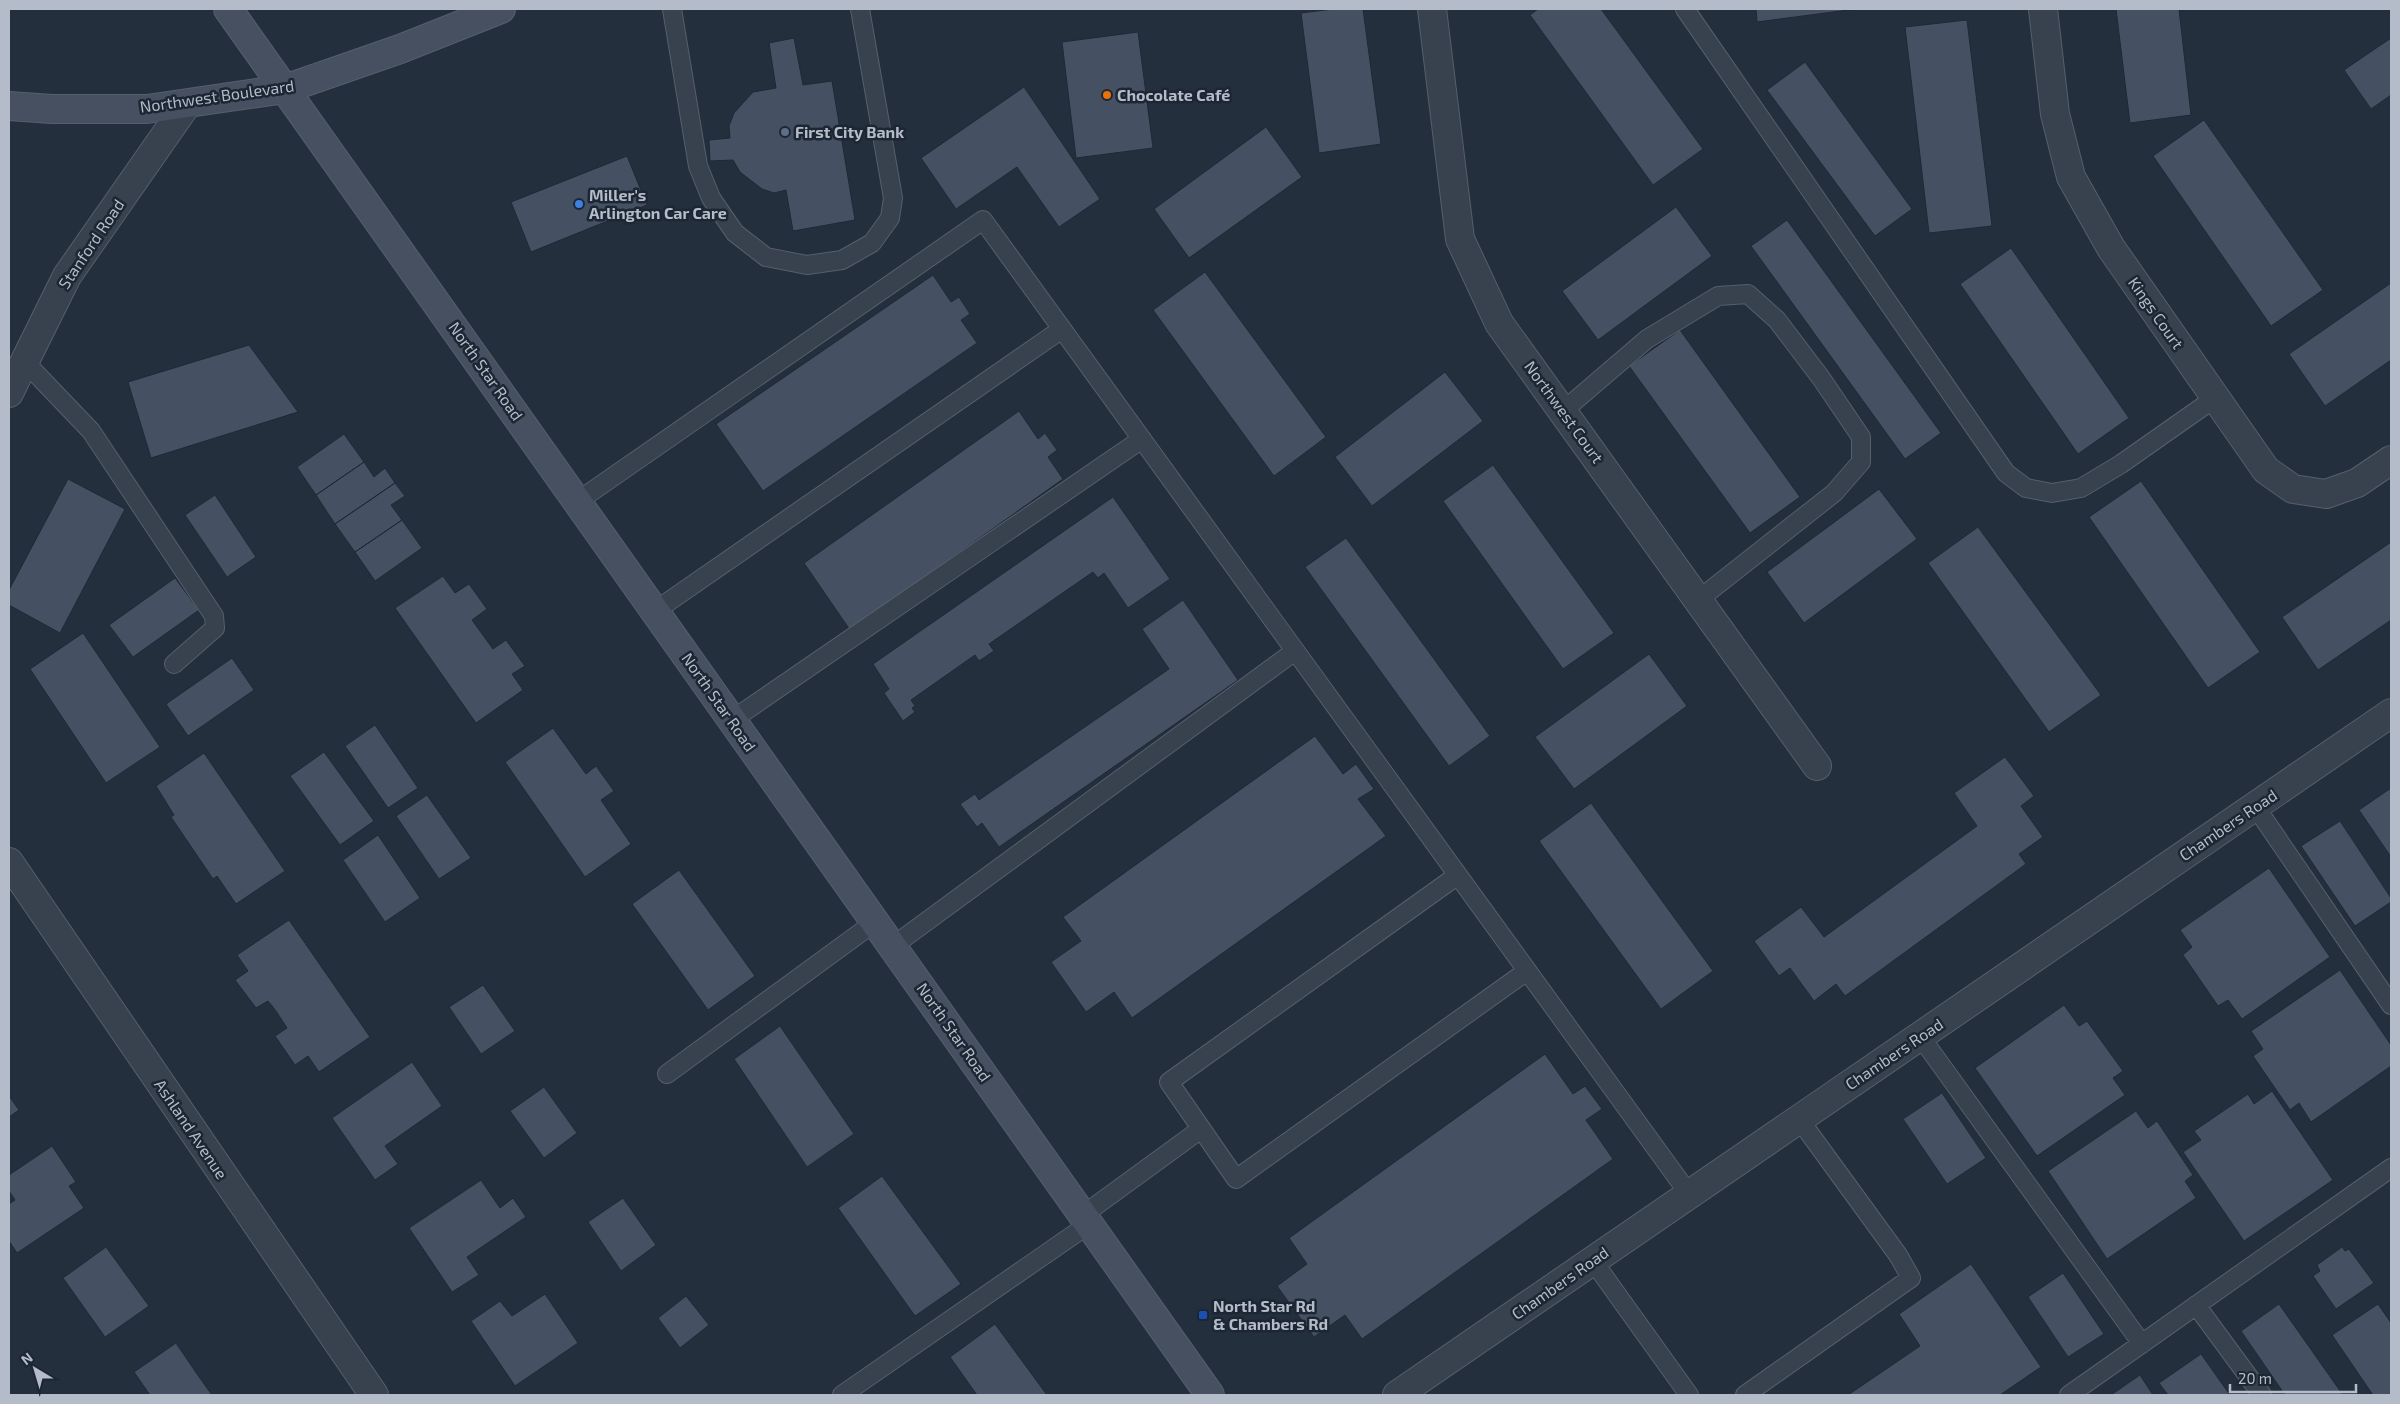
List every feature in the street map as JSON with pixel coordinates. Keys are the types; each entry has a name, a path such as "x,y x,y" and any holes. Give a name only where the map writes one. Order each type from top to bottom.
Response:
{"street":[{"name":"North Star Road","path":"228,9 1210,1395"},
{"name":"Northwest Boulevard","path":"9,106 52,109 147,109 285,89 400,49 501,9"},
{"name":"Northwest Court","path":"1432,9 1460,239 1499,322 1817,766"},
{"name":"Kings Court","path":"2043,9 2055,114 2071,177 2111,248 2266,470 2293,489 2326,494 2357,483 2391,460"},
{"name":"Stanford Road","path":"9,393 67,276 187,104"},
{"name":"Chambers Road","path":"1397,1395 2391,713"},
{"name":"Ashland Avenue","path":"9,862 374,1395"}],"lane":[{"path":"672,9 698,166 711,198 735,233 766,257 807,265 842,260 872,243 890,218 893,198 860,9"},
{"path":"1685,9 2006,473 2026,488 2052,493 2081,488 2121,464 2216,398"},
{"path":"578,501 983,220 1689,1194"},
{"path":"1563,411 1648,339 1718,296 1748,294 1777,320 1821,378 1861,437 1861,462 1834,493 1698,600"},
{"path":"655,611 1062,329"},
{"path":"26,362 91,430 214,616 215,628 174,664"},
{"path":"732,720 1142,439"},
{"path":"893,946 1295,651"},
{"path":"2256,806 2391,1005"},
{"path":"1458,875 1169,1082 1236,1179 1527,971"},
{"path":"667,1074 875,922"},
{"path":"1920,1036 2142,1344"},
{"path":"1745,1395 1911,1278 1898,1255 1799,1119"},
{"path":"842,1395 1086,1219 1201,1129"},
{"path":"2069,1395 2391,1168"},
{"path":"1593,1261 1689,1395"},
{"path":"2196,1305 2262,1395"}],"building":[{"path":"1333,9 1363,9 1381,144 1319,153 1301,13"},
{"path":"1538,9 1601,9 1703,149 1653,185 1530,15"},
{"path":"1756,9 1856,9 1757,22"},
{"path":"2116,9 2179,9 2191,115 2130,123"},
{"path":"1967,20 1992,226 1929,233 1905,27"},
{"name":"Chocolate Café","path":"1138,32 1153,148 1076,158 1062,42"},
{"name":"First City Bank","path":"794,38 803,85 832,81 855,220 793,231 786,190 774,193 762,189 740,172 733,160 710,161 709,140 730,138 729,126 734,113 753,92 776,88 769,43"},
{"path":"2391,38 2391,95 2371,109 2344,70"},
{"path":"1805,62 1912,209 1875,236 1767,90"},
{"path":"1024,87 1100,199 1059,227 1017,167 956,209 921,158"},
{"path":"2204,120 2323,290 2271,326 2153,156"},
{"path":"1266,127 1302,177 1189,258 1154,209"},
{"name":"Miller's Arlington Car Care","path":"627,156 647,205 531,252 511,202"},
{"path":"1676,207 1712,256 1598,340 1562,291"},
{"path":"1787,220 1941,433 1905,459 1751,246"},
{"path":"2011,248 2129,418 2078,454 1960,284"},
{"path":"1205,272 1326,437 1274,476 1153,310"},
{"path":"933,275 951,302 959,297 970,314 961,320 977,343 763,491 716,424"},
{"path":"2391,283 2391,360 2325,406 2289,354"},
{"path":"1680,330 1800,497 1750,533 1629,366"},
{"path":"249,345 298,412 151,458 128,382"},
{"path":"1445,372 1483,421 1372,506 1335,457"},
{"path":"1019,411 1038,439 1045,433 1057,450 1048,457 1063,479 850,630 804,563"},
{"path":"344,434 364,462 316,495 297,467"},
{"path":"364,462 374,477 385,468 395,483 335,524 316,495"},
{"path":"1493,465 1614,633 1563,669 1443,501"},
{"path":"68,479 125,509 60,633 9,605 9,590"},
{"path":"2141,481 2260,652 2208,688 2089,517"},
{"path":"395,483 405,496 391,505 402,520 355,552 335,524"},
{"path":"1879,489 1917,539 1804,623 1767,572"},
{"path":"215,495 256,557 227,577 185,515"},
{"path":"1113,497 1170,579 1128,608 1104,573 1098,578 1093,572 989,644 994,651 979,661 975,655 911,700 915,706 912,708 915,712 903,721 884,693 889,689 873,664"},
{"path":"402,520 422,548 375,581 355,552"},
{"path":"1978,527 2101,695 2049,732 1928,563"},
{"path":"1346,538 1490,736 1449,766 1305,567"},
{"path":"2391,542 2391,620 2318,670 2282,617"},
{"path":"443,576 455,593 469,584 487,609 472,620 493,649 506,640 525,666 512,674 523,690 476,723 395,608"},
{"path":"175,578 199,610 133,657 109,625"},
{"path":"1183,600 1238,680 999,847 982,823 977,827 960,804 975,794 979,800 1169,669 1142,629"},
{"path":"83,633 160,747 106,783 30,669"},
{"path":"1649,654 1687,706 1574,789 1535,737"},
{"path":"232,658 254,690 188,736 166,704"},
{"path":"375,725 418,788 388,808 345,746"},
{"path":"553,728 586,774 596,766 614,791 601,800 631,844 585,877 505,762"},
{"path":"1315,736 1343,774 1356,764 1374,789 1358,799 1386,836 1132,1018 1114,992 1086,1012 1051,962 1081,941 1063,917"},
{"path":"324,752 374,821 340,845 290,776"},
{"path":"204,753 285,871 236,904 217,876 213,879 171,817 174,815 156,786"},
{"path":"2005,757 2034,796 2021,806 2043,837 2019,854 2026,864 1845,996 1836,984 1814,1001 1790,968 1779,976 1754,941 1801,907 1824,937 1977,826 1954,793"},
{"path":"2391,788 2391,857 2359,810"},
{"path":"427,795 471,858 439,879 396,816"},
{"path":"1591,803 1713,971 1661,1009 1539,841"},
{"path":"2340,821 2391,898 2391,902 2355,926 2301,846"},
{"path":"378,835 420,898 385,922 343,860"},
{"path":"2269,868 2330,957 2242,1019 2228,1000 2218,1006 2183,955 2192,947 2180,930"},
{"path":"679,870 755,976 708,1010 632,904"},
{"path":"289,920 370,1037 319,1072 308,1056 295,1065 275,1036 287,1028 276,1011 268,1001 256,1008 235,980 248,971 237,955"},
{"path":"2340,970 2391,1045 2391,1066 2311,1122 2299,1103 2290,1110 2253,1056 2263,1049 2251,1031"},
{"path":"483,985 515,1031 481,1054 449,1007"},
{"path":"2064,1005 2079,1026 2087,1021 2123,1071 2113,1078 2125,1095 2037,1156 1975,1068"},
{"path":"780,1026 854,1134 807,1167 734,1059"},
{"path":"1545,1054 1573,1094 1585,1086 1602,1109 1586,1120 1613,1159 1362,1339 1345,1315 1314,1337 1277,1286 1307,1264 1289,1238"},
{"path":"412,1062 442,1106 385,1146 398,1164 375,1180 332,1118"},
{"path":"544,1087 577,1133 544,1158 510,1111"},
{"path":"2272,1091 2333,1180 2244,1241 2183,1152 2201,1140 2194,1131 2248,1094 2254,1104"},
{"path":"1942,1093 1986,1158 1947,1184 1903,1119"},
{"path":"9,1096 19,1110 9,1117"},
{"path":"2136,1111 2148,1128 2157,1121 2193,1175 2185,1181 2196,1198 2107,1259 2048,1171"},
{"path":"52,1146 76,1182 69,1186 84,1208 17,1253 9,1241 9,1204 15,1200 9,1191 9,1175"},
{"path":"882,1176 961,1284 915,1316 838,1208"},
{"path":"481,1180 500,1208 513,1198 526,1217 467,1257 479,1275 452,1292 409,1228"},
{"path":"623,1198 656,1245 621,1271 588,1222"},
{"path":"106,1247 149,1306 105,1337 63,1278"},
{"path":"2342,1247 2345,1251 2349,1249 2374,1283 2336,1309 2313,1276 2320,1271 2317,1265"},
{"path":"1971,1264 2041,1367 2000,1395 1848,1395 1920,1346 1899,1314"},
{"path":"2063,1273 2104,1334 2068,1357 2028,1297"},
{"path":"545,1294 578,1343 515,1386 471,1321 500,1301 512,1316"},
{"path":"686,1296 709,1325 680,1348 658,1318"},
{"path":"2279,1304 2343,1395 2285,1395 2241,1331"},
{"path":"2378,1304 2391,1323 2391,1395 2373,1395 2332,1335"},
{"path":"995,1324 1047,1395 977,1395 950,1357"},
{"path":"176,1343 212,1395 150,1395 134,1372"},
{"path":"2201,1354 2230,1395 2168,1395 2159,1383"},
{"path":"2140,1375 2153,1395 2111,1395"}],"place":[{"name":"Chocolate Café","path":"1107,95"},
{"name":"First City Bank","path":"785,132"},
{"name":"Miller's Arlington Car Care","path":"579,204"},
{"name":"North Star Rd & Chambers Rd","path":"1203,1315"}]}
